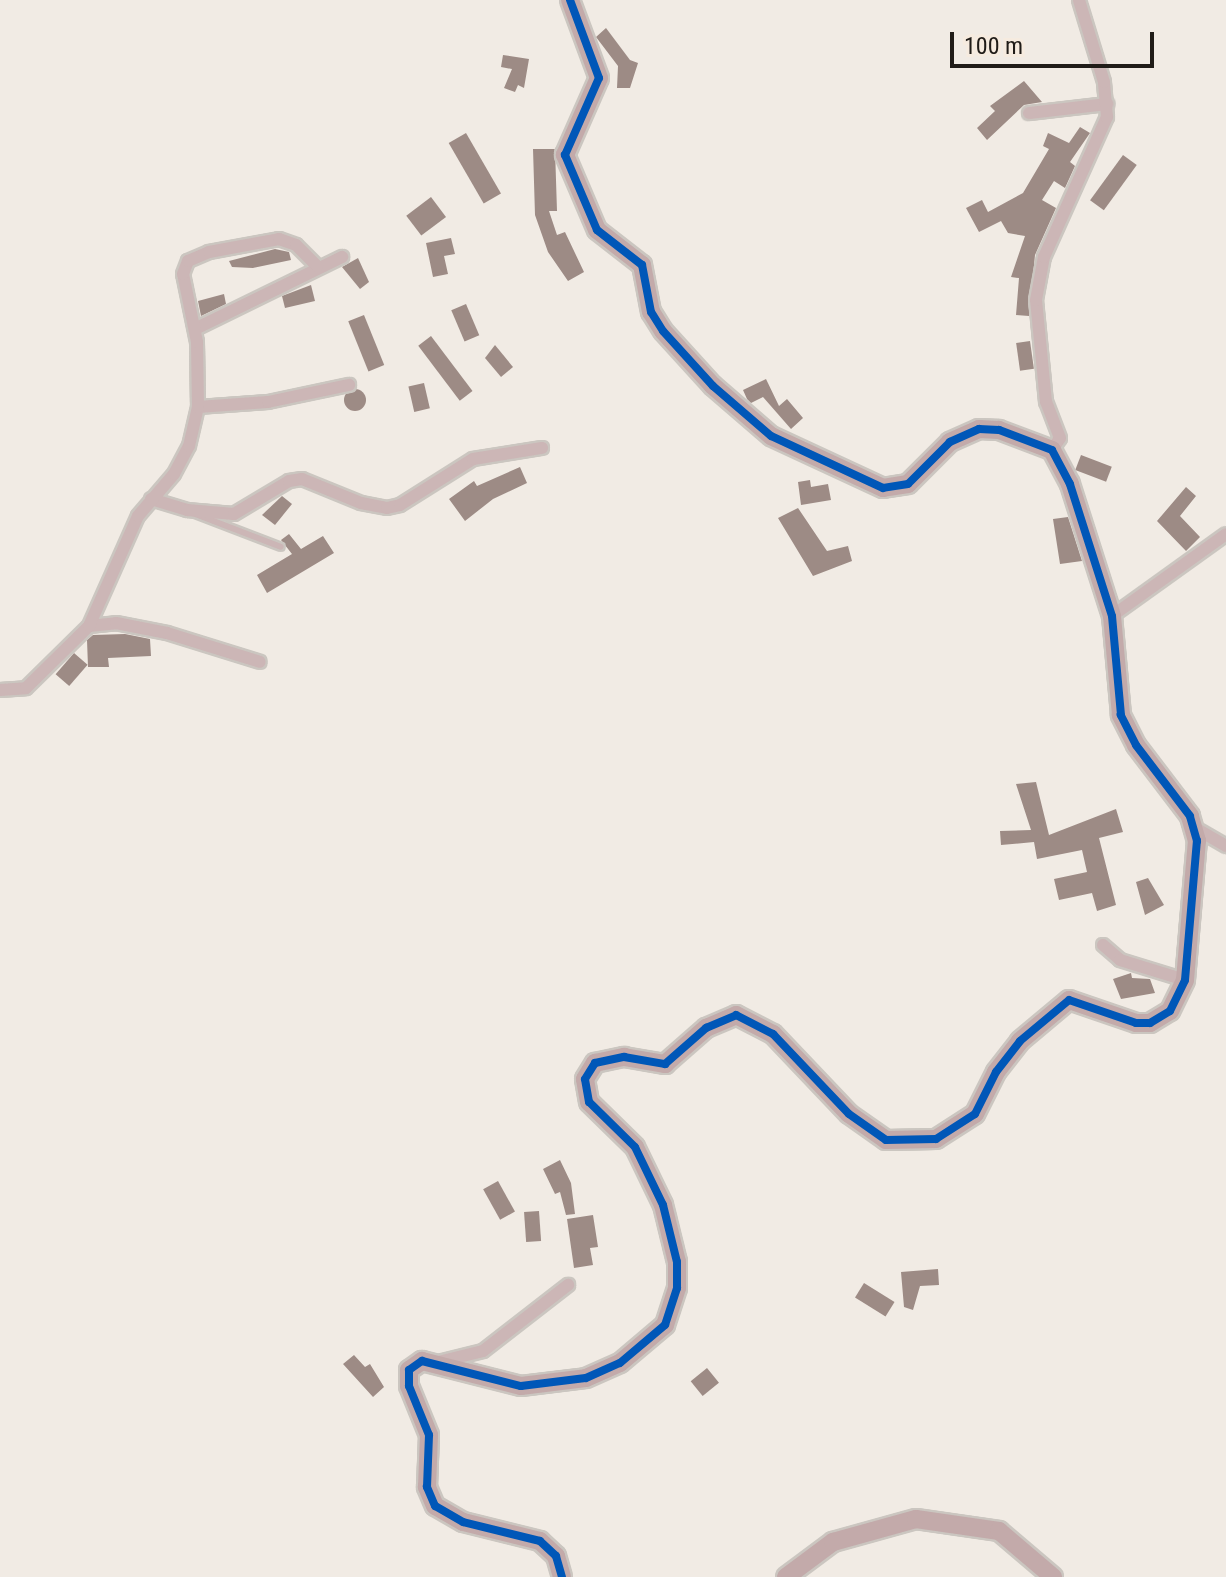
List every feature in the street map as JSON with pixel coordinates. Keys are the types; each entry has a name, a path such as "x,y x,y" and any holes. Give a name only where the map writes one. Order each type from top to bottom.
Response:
{"street":[{"path":"570,0 599,78 593,99 565,148 586,211 602,235 642,265 651,312 663,331 740,412 793,450 883,488 908,484 950,442 979,429 1017,435 1052,450 1070,484 1112,616 1124,723 1195,828 1226,846"},
{"path":"1052,450 1060,438 1046,402 1036,300 1044,257 1105,133 1107,104 1079,0"},
{"path":"1029,113 1107,104"},
{"path":"0,690 26,688 89,626 118,556 151,499 174,474 189,446 198,407 195,329 183,274 195,257 279,239 296,245 317,266"},
{"path":"195,329 317,266 342,257"},
{"path":"198,407 268,402 349,385"},
{"path":"151,499 187,510 234,514 289,481 302,479 361,503 387,508 400,505 473,459 542,448"},
{"path":"1112,616 1226,534"},
{"path":"89,626 116,623 167,633 260,662"},
{"path":"431,1363 521,1386 586,1378 620,1363 665,1325 677,1288 677,1262 663,1205 635,1147 589,1102 585,1079 599,1061 624,1057 665,1064 706,1028 736,1015 773,1034 849,1114 886,1140 936,1139 975,1114 1020,1041 1069,1000 1079,999 1119,1021 1150,1023 1170,1011 1185,980 1195,896 1195,828"},
{"path":"1103,945 1120,960 1185,980"},
{"path":"562,1577 556,1556 540,1541 463,1522 435,1506 427,1487 429,1435 409,1386 413,1364 483,1351 568,1285"},
{"path":"786,1577 833,1542 916,1519 999,1531 1053,1577"}],"lane":[{"path":"187,510 205,522 281,547"}],"building":[{"path":"606,28 630,60 638,63 630,88 617,88 618,66 596,37"},
{"path":"503,55 529,59 524,88 518,85 515,92 504,88 512,69 501,67"},
{"path":"1024,81 1042,102 1024,105 987,140 977,128 995,111 990,106"},
{"path":"1080,127 1090,133 1070,162 1075,166 1065,188 1054,181 1042,200 1056,208 1035,255 1029,316 1016,315 1019,278 1011,277 1025,236 1008,233 1001,221 979,232 966,208 982,200 988,212 1023,193 1049,149 1043,146 1048,133 1069,143"},
{"path":"466,133 501,194 484,204 449,143"},
{"path":"533,149 555,149 557,211 549,211 557,235 565,232 584,272 568,281 548,252 535,215"},
{"path":"1123,155 1137,165 1104,210 1090,200"},
{"path":"431,197 446,217 421,236 406,216"},
{"path":"451,238 455,254 444,256 448,274 433,277 426,243"},
{"path":"275,249 289,252 291,260 253,268 232,267 229,261"},
{"path":"358,258 369,282 360,289 342,267"},
{"path":"311,285 315,301 285,308 282,296"},
{"path":"224,294 226,304 201,316 198,301"},
{"path":"466,304 479,335 465,342 451,310"},
{"path":"364,315 384,365 368,371 348,321"},
{"path":"431,336 473,391 460,401 418,346"},
{"path":"1030,341 1034,369 1020,371 1016,343"},
{"path":"495,345 513,367 501,377 485,358"},
{"path":"766,379 779,406 787,399 803,418 791,429 763,397 751,403 747,399 743,390"},
{"path":"424,383 430,408 414,412 408,387"},
{"path":"355,389 363,392 366,400 363,408 355,411 347,408 344,400 347,392"},
{"path":"1081,455 1112,467 1106,482 1075,470"},
{"path":"520,467 527,483 493,499 465,521 449,499 474,481 477,486"},
{"path":"810,480 811,487 828,484 831,500 801,505 798,482"},
{"path":"1186,487 1196,496 1180,516 1200,537 1186,551 1157,521"},
{"path":"282,496 292,504 275,525 262,515"},
{"path":"798,508 827,551 848,546 852,561 813,576 778,518"},
{"path":"1068,517 1082,561 1060,564 1053,519"},
{"path":"289,534 301,549 323,536 334,553 267,593 257,575 292,554 281,540"},
{"path":"125,634 150,639 151,656 108,658 109,667 88,667 87,640 93,635"},
{"path":"74,653 88,665 69,686 56,674"},
{"path":"1036,782 1049,835 1116,809 1123,832 1099,838 1116,905 1097,911 1092,893 1059,900 1054,879 1087,872 1082,850 1037,859 1034,842 1001,845 1000,831 1031,830 1016,784"},
{"path":"1148,878 1164,905 1145,915 1136,882"},
{"path":"1131,973 1132,978 1150,979 1155,993 1121,999 1113,979"},
{"path":"560,1160 571,1183 575,1214 566,1215 560,1192 555,1194 543,1169"},
{"path":"498,1181 515,1212 500,1220 483,1189"},
{"path":"539,1211 541,1241 526,1242 524,1212"},
{"path":"593,1215 598,1247 590,1248 593,1265 574,1268 567,1219"},
{"path":"938,1269 939,1285 920,1286 913,1310 904,1307 901,1272"},
{"path":"864,1283 895,1302 886,1316 855,1297"},
{"path":"354,1355 365,1367 370,1364 384,1387 373,1397 343,1364"},
{"path":"707,1368 719,1383 703,1396 691,1381"}],"cycle path":[{"path":"562,1577 556,1556 540,1541 463,1522 435,1506 427,1487 429,1435 409,1386 409,1370 422,1361 521,1386 586,1378 620,1363 665,1325 677,1288 677,1262 663,1205 635,1147 589,1102 585,1079 595,1063 624,1057 665,1064 706,1028 736,1015 773,1034 849,1114 886,1140 936,1139 975,1114 996,1072 1020,1041 1069,1000 1136,1023 1150,1023 1170,1011 1185,980 1197,841 1190,816 1136,745 1121,715 1112,616 1070,484 1052,450 999,430 979,429 950,442 908,484 883,488 771,436 713,386 663,331 651,312 642,265 597,230 565,155 599,78 570,0"}]}
